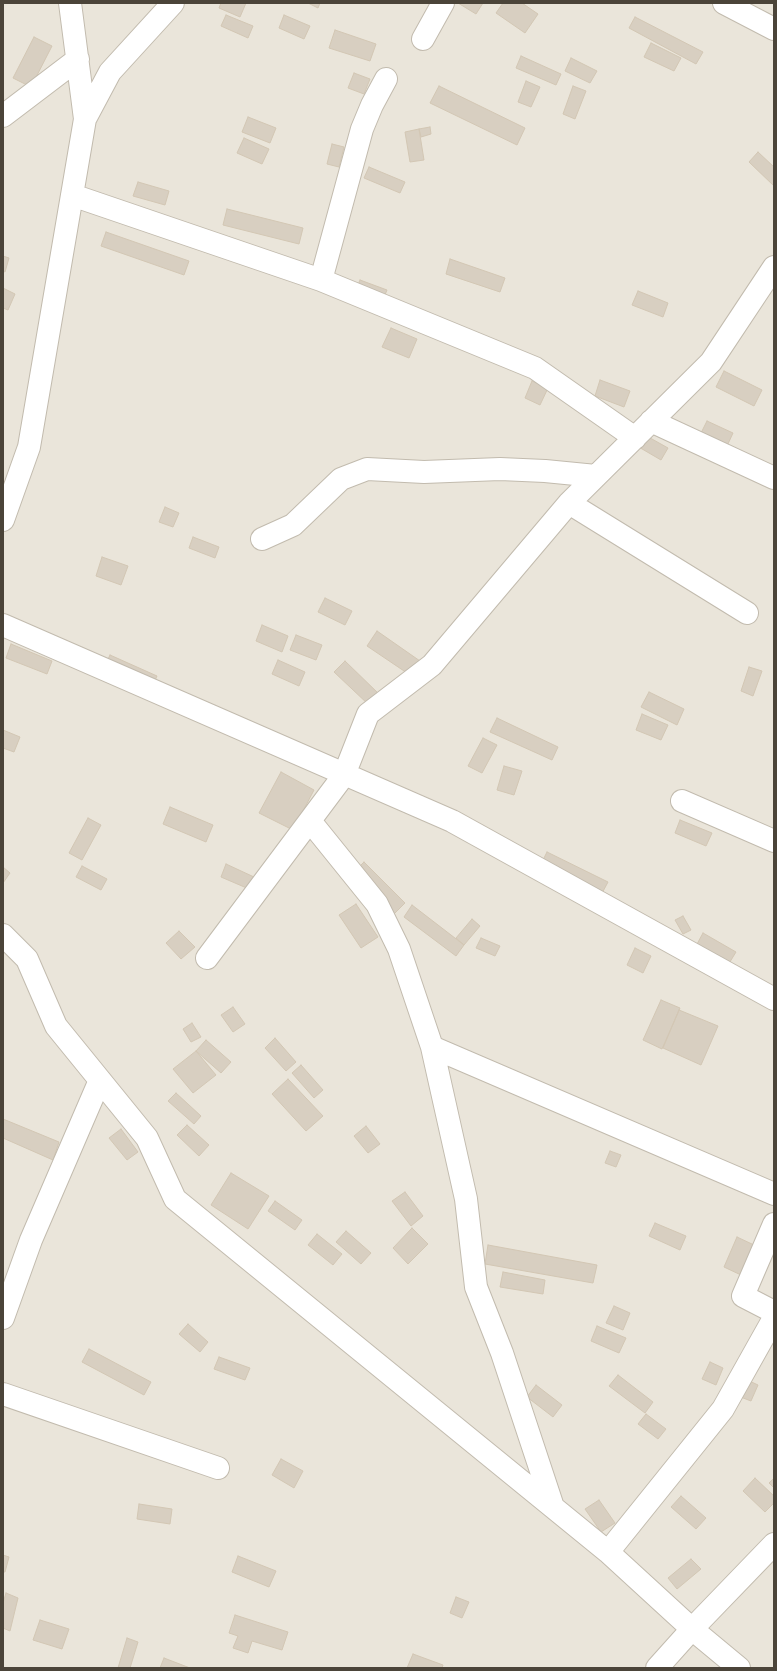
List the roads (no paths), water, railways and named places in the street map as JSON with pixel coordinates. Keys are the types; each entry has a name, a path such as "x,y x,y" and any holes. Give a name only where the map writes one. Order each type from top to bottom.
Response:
{"street":[{"path":"3,520 29,447 85,119 70,3"},
{"path":"85,119 110,72 173,3"},
{"path":"423,39 444,3"},
{"path":"724,3 774,30"},
{"path":"3,116 78,59"},
{"path":"321,280 362,129 372,105 386,79"},
{"path":"72,195 321,280 534,368 635,438"},
{"path":"207,958 344,775 368,714 432,665 569,503 711,362 774,267"},
{"path":"651,421 774,478"},
{"path":"262,539 293,525 342,479 367,469 424,472 508,470 545,471 596,476"},
{"path":"569,503 747,614"},
{"path":"3,626 452,821 774,999"},
{"path":"682,801 774,841"},
{"path":"310,821 377,904 400,949 432,1047 466,1199 476,1287 502,1353 553,1506"},
{"path":"3,935 27,959 56,1026 147,1138 176,1199 553,1506 608,1552 692,1629 739,1668"},
{"path":"432,1047 774,1194"},
{"path":"3,1318 31,1240 100,1080"},
{"path":"774,1224 743,1296 774,1312"},
{"path":"608,1552 723,1409 774,1318"},
{"path":"3,1394 218,1468"},
{"path":"657,1668 692,1629 774,1544"}]}
